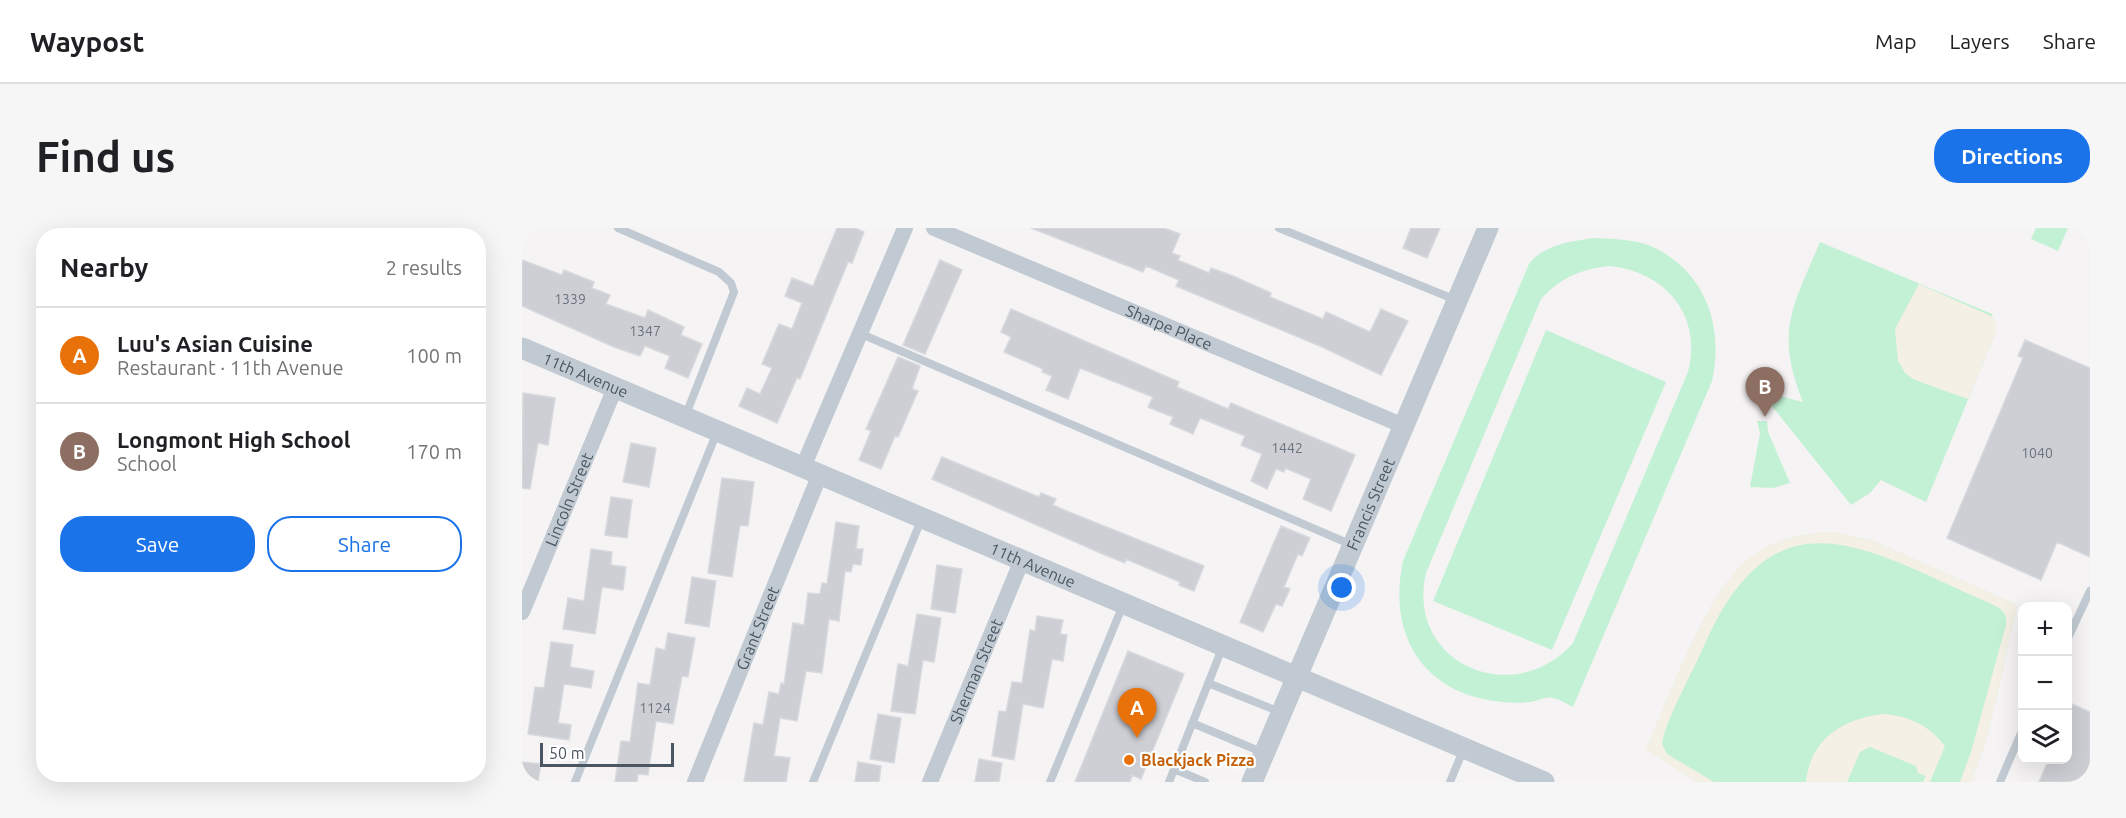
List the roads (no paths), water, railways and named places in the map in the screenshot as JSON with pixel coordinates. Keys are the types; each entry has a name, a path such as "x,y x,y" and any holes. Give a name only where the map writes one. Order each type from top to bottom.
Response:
{"street":[{"name":"Grant Street","path":"695,782 812,471 859,333 904,228"},
{"name":"Sharpe Place","path":"934,228 1404,426"},
{"name":"Francis Street","path":"1252,782 1295,676 1488,228"},
{"name":"11th Avenue","path":"522,348 1544,782"},
{"name":"Lincoln Street","path":"522,612 615,388"},
{"name":"Sherman Street","path":"930,782 1022,560"}],"lane":[{"path":"618,228 719,272 731,283 734,292 684,417"},
{"path":"1279,228 1457,300"},
{"path":"859,333 1352,545"},
{"path":"575,782 718,431"},
{"path":"813,782 922,518"},
{"path":"2072,628 2090,591"},
{"path":"1050,782 1123,603"},
{"path":"1169,782 1224,646"},
{"path":"1208,683 1280,712"},
{"path":"1192,723 1264,753"},
{"path":"2000,782 2018,740"},
{"path":"1450,782 1465,748"},
{"path":"1174,769 1204,782"}],"place":[{"name":"Longmont High School","path":"1765,417"},
{"name":"Luu's Asian Cuisine","path":"1137,738"},
{"name":"Blackjack Pizza","path":"1129,760"}]}
